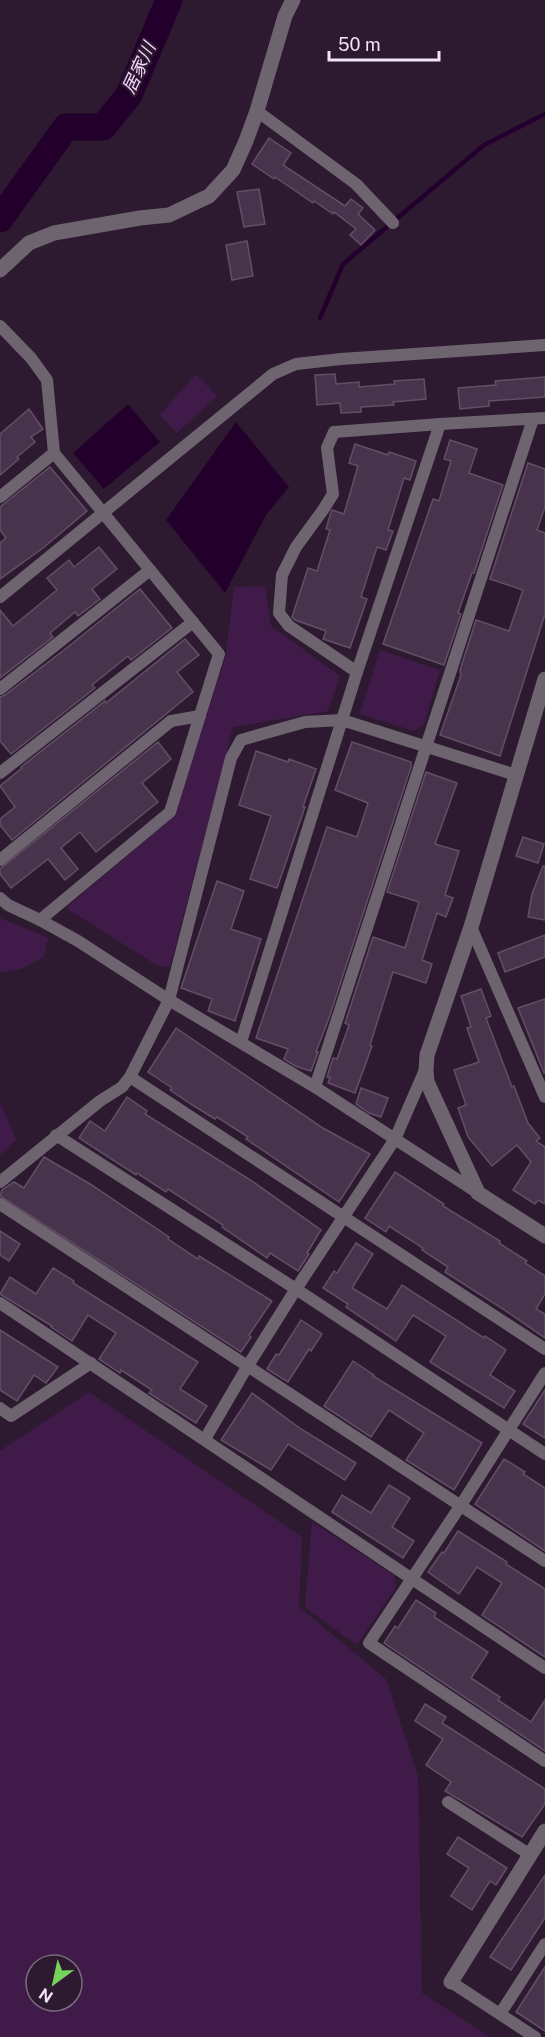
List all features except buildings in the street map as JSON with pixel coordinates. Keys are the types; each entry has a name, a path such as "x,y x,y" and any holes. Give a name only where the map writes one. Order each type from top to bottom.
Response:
{"street":[{"path":"0,270 29,243 54,232 169,215 209,196 233,170 246,141 285,16 293,0"},
{"path":"257,111 356,184 393,223"},
{"path":"0,326 31,358 47,381 54,453 219,654 170,812 40,920"},
{"path":"0,597 273,374 296,364 545,345"},
{"path":"315,1087 425,747 539,419 334,432 327,448 333,494 296,548 282,575 279,613 289,626 357,672"},
{"path":"241,1042 357,672 440,424"},
{"path":"0,497 54,453"},
{"path":"0,689 150,570"},
{"path":"0,773 193,622"},
{"path":"478,1193 427,1082 427,1055 471,927 545,679"},
{"path":"0,860 171,721 200,716"},
{"path":"0,1182 56,1135 122,1087 130,1077 169,1000 231,758 241,740 305,722 342,720 516,775"},
{"path":"0,898 8,905 78,941 169,1000 315,1087 545,1236"},
{"path":"471,927 544,1092"},
{"path":"205,1440 247,1367 395,1139 426,1070"},
{"path":"130,1077 545,1350"},
{"path":"56,1135 545,1454"},
{"path":"0,1204 545,1561"},
{"path":"0,1304 545,1668"},
{"path":"0,1408 11,1416 91,1363"},
{"path":"545,1373 461,1506 369,1644 545,1761"},
{"path":"448,1802 529,1854"},
{"path":"535,2037 451,1982 545,1831"},
{"path":"500,2014 544,1950"}],"shaded area":[{"path":"196,374 217,396 177,433 160,415"},
{"path":"128,404 160,442 104,489 73,453"},
{"path":"236,422 289,487 266,515 225,593 166,520"},
{"path":"265,586 271,626 340,676 328,711 233,727 170,967 158,966 66,908 174,816 226,655 234,587"},
{"path":"380,650 440,670 424,724 414,731 360,714"},
{"path":"0,918 48,938 44,957 21,969 0,973"},
{"path":"0,1102 16,1140 0,1155"},
{"path":"89,1392 302,1537 299,1607 386,1679 418,1776 422,1993 490,2037 0,2037 0,1451"},
{"path":"312,1522 394,1575 396,1587 357,1645 305,1607"}],"waterway":[{"name":"居家川","path":"0,219 66,127 103,127 129,95 169,0"},
{"path":"320,318 343,264 484,145 545,114"}]}
